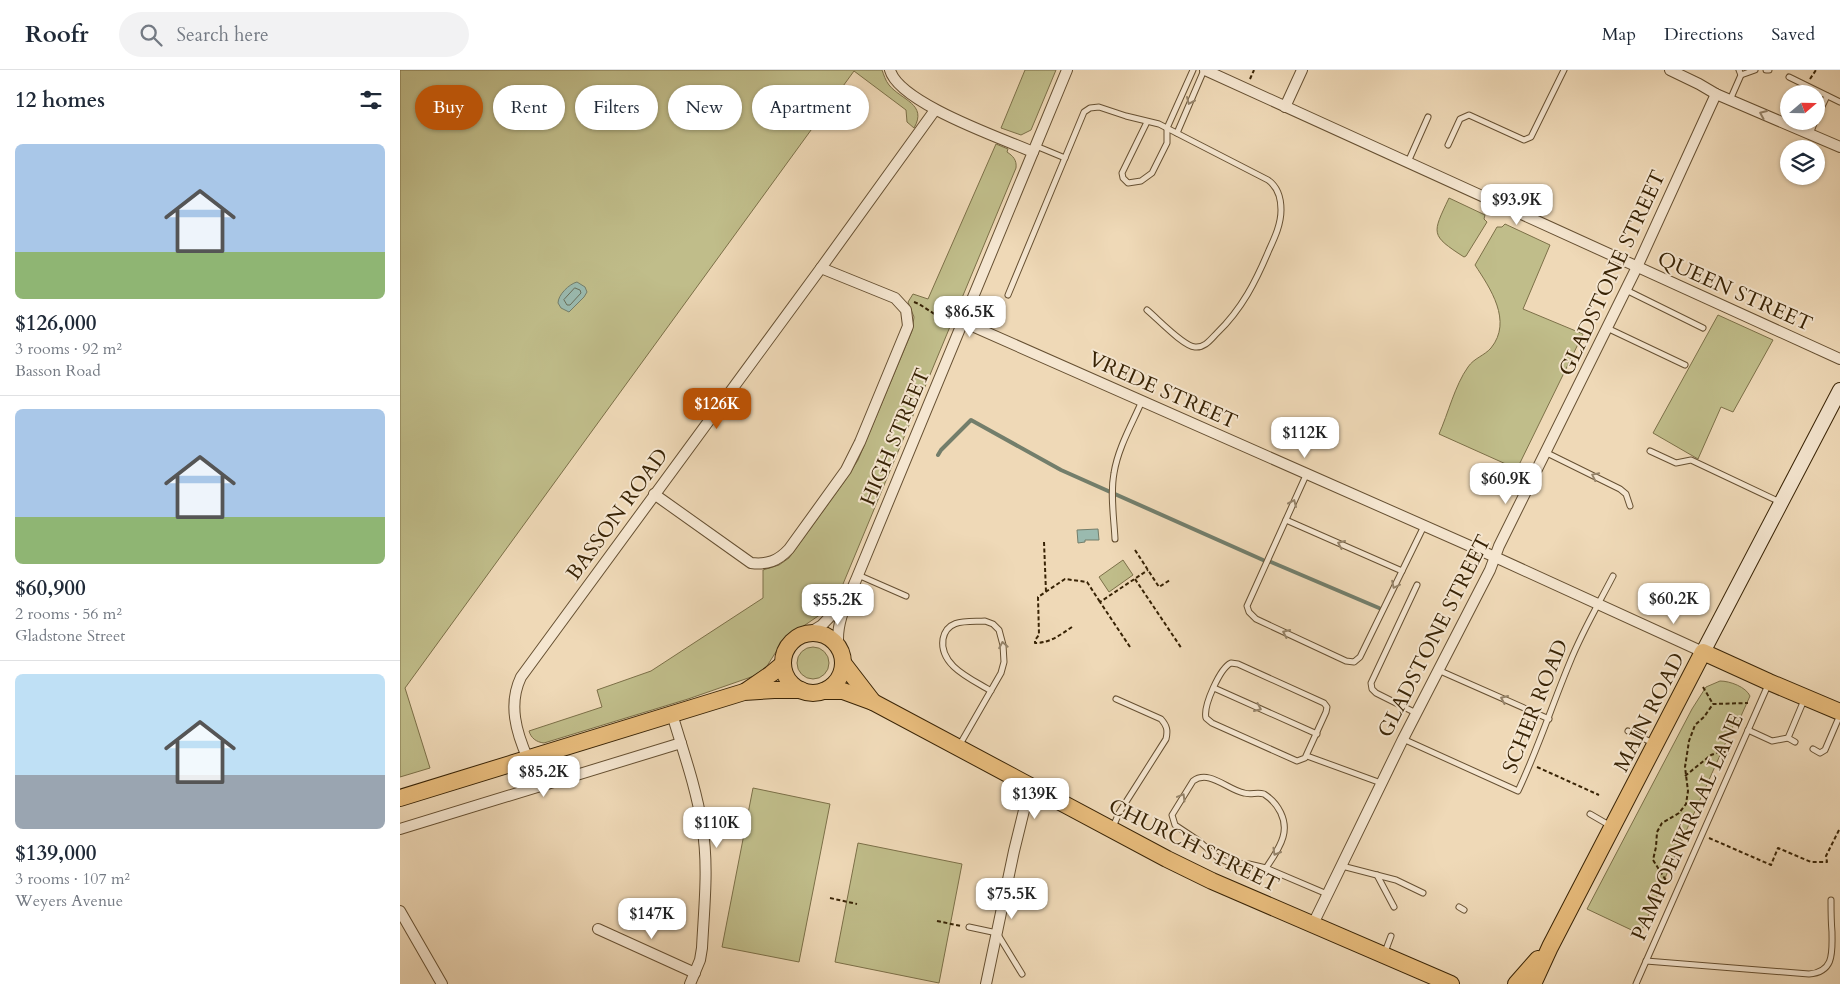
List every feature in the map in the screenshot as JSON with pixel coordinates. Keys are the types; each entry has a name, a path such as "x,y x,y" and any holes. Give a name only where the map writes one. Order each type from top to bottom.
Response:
{"main road":[{"name":"MAIN ROAD","path":"1550,947 1840,390"},
{"path":"400,798 744,692 801,690 813,693 824,691 838,680 842,672 841,656 834,642 826,636 818,633 809,633 798,637 790,643 785,651 783,664 785,672 789,681 801,690"},
{"path":"1703,652 1840,714"},
{"name":"CHURCH STREET","path":"841,656 873,702"},
{"path":"744,692 783,664"},
{"name":"CHURCH STREET","path":"824,691 842,691 873,702 1112,830 1212,881 1451,984"},
{"path":"1516,984 1550,947"},
{"path":"1532,984 1550,947"},
{"path":"1407,965 1418,976 1434,984"}],"street":[{"path":"890,70 898,84 934,110 1035,149"},
{"name":"HIGH STREET","path":"841,656 839,632 858,575 1067,70"},
{"name":"QUEEN STREET","path":"1204,70 1840,360"},
{"path":"1285,107 1302,70"},
{"path":"1670,70 1729,100 1840,147"},
{"name":"GLADSTONE STREET","path":"1313,924 1381,783 1608,328 1716,94"},
{"name":"BASSON ROAD","path":"528,759 514,714 514,695 521,677 821,268 934,110"},
{"path":"654,494 751,563 764,564 784,554 846,470 860,442 907,330 908,316 899,301 821,268"},
{"name":"VREDE STREET","path":"963,322 1495,556 1703,652"},
{"name":"HIGH STREET","path":"809,633 822,625 850,596"},
{"path":"672,714 700,812 705,860 702,948 690,984"},
{"path":"400,829 681,743"},
{"path":"986,984 1027,798 1028,784"},
{"path":"400,911 442,984"},
{"path":"598,929 695,973"}],"lane":[{"path":"1147,122 1122,174 1128,183 1141,181 1152,173 1166,143 1167,128 1193,70"},
{"path":"1176,133 1204,70"},
{"path":"1448,145 1460,119 1469,115 1524,140 1529,139 1564,70"},
{"path":"1729,100 1740,73 1755,70"},
{"path":"1788,77 1840,102"},
{"path":"1825,100 1827,96"},
{"path":"1008,295 1084,112 1090,108 1104,108 1167,128 1272,183 1280,196 1281,214 1277,231 1263,266 1246,298 1228,323 1204,346 1194,347 1185,344 1147,310"},
{"path":"1408,162 1428,117"},
{"path":"1810,134 1812,130"},
{"path":"1035,149 1065,158"},
{"path":"1626,290 1703,328"},
{"path":"1608,328 1685,365"},
{"path":"1115,539 1112,486 1116,461 1142,401"},
{"path":"1650,452 1676,463 1691,460 1780,502"},
{"path":"1547,453 1620,488 1626,494 1630,506"},
{"path":"1307,473 1247,606 1256,619 1346,661 1354,662 1360,657 1424,525"},
{"path":"1286,520 1402,571"},
{"path":"858,575 906,596"},
{"name":"SCHER ROAD","path":"1403,740 1518,791 1570,662 1591,616 1613,576"},
{"path":"1416,713 1376,693 1370,683 1417,585"},
{"path":"959,747 1001,673 1004,662 1003,645 999,630 993,624 985,621 952,624 944,632 943,648 946,657 959,670 991,690"},
{"path":"1231,663 1238,664 1324,702 1327,707 1326,712 1307,756 1302,760 1296,761 1209,721 1205,711 1214,688 1225,666 1231,663"},
{"path":"1438,670 1549,718"},
{"name":"PAMPOENKRAAL LANE","path":"1636,984 1769,682"},
{"path":"1214,688 1317,734"},
{"path":"1788,738 1806,697"},
{"path":"1112,830 1119,814 1166,739 1167,731 1167,725 1161,719 1116,699"},
{"path":"1813,749 1820,752 1825,750 1840,714"},
{"path":"1748,730 1772,741 1788,738 1795,742"},
{"path":"1628,731 1656,745"},
{"path":"1307,756 1381,783"},
{"path":"1266,868 1283,839 1284,833 1283,820 1275,804 1264,794 1244,794 1205,777 1195,779 1172,815 1175,825 1218,858 1230,863 1249,864 1266,868 1327,894"},
{"path":"1590,814 1613,827"},
{"path":"1341,866 1396,880 1423,893"},
{"path":"1377,875 1394,907"},
{"path":"1646,961 1809,974 1817,972 1828,965 1832,955 1831,900"},
{"path":"968,927 997,933 1022,974"},
{"path":"1384,955 1392,936"}],"path":[{"path":"1249,81 1254,70"},
{"path":"899,301 919,304 952,326"},
{"path":"1044,542 1046,592"},
{"path":"1135,550 1159,587 1170,580"},
{"path":"1100,602 1148,570"},
{"path":"1072,627 1045,643 1035,643 1034,640 1039,635 1038,597 1065,579 1087,582 1130,647"},
{"path":"1135,579 1182,649"},
{"path":"1703,687 1713,704"},
{"path":"1713,704 1748,704"},
{"path":"1680,885 1665,879 1654,864 1652,857 1656,847 1659,827 1666,820 1679,813 1686,804 1688,791 1685,776 1687,750 1693,728 1713,704"},
{"path":"1685,776 1711,755 1722,751 1736,757"},
{"path":"1530,764 1599,795"},
{"path":"1702,835 1771,865 1778,848 1811,862 1827,862 1826,856 1840,828"},
{"path":"830,898 857,904"},
{"path":"937,921 968,927"}],"shaded area":[{"path":"400,70 882,70 889,85 911,103 918,113 914,128 907,122 906,110 854,71 844,85 752,85 752,130 811,130 405,688 430,768 400,777"},
{"path":"1025,70 1056,70 1031,130 1021,135 1001,128"},
{"path":"996,144 1008,149 1007,152 1015,160 1016,168 837,597 824,612 789,636 779,647 767,666 754,676 688,699 544,743 534,739 529,731 602,707 597,690 651,671 763,598 763,570 779,565 789,558 858,460 912,331 914,317 908,302 913,294 928,299"},
{"path":"1449,198 1485,215 1484,219 1487,222 1464,257 1445,244 1437,233 1439,219"},
{"path":"1505,224 1550,245 1523,309 1583,334 1517,469 1439,434 1463,374 1470,364 1491,348 1497,338 1500,316 1497,305 1475,265 1497,227 1502,227"},
{"path":"1718,315 1773,340 1733,412 1721,407 1698,459 1653,433"},
{"path":"1123,560 1133,575 1109,592 1099,577"},
{"path":"813,647 824,652 829,663 824,674 813,679 802,674 797,663 802,652"},
{"path":"1720,681 1737,685 1750,696 1737,725 1734,724 1640,934 1587,909 1692,709 1706,687"},
{"path":"753,788 830,804 799,962 722,947"},
{"path":"858,843 962,864 939,983 835,962"}],"water":[{"path":"577,282 585,287 587,292 569,312 561,308 558,300 564,290"},
{"path":"1098,529 1099,540 1085,540 1085,542 1078,543 1077,530"}],"waterway":[{"path":"938,455 971,420 1061,470 1263,560"},
{"path":"1271,562 1379,608"}]}
